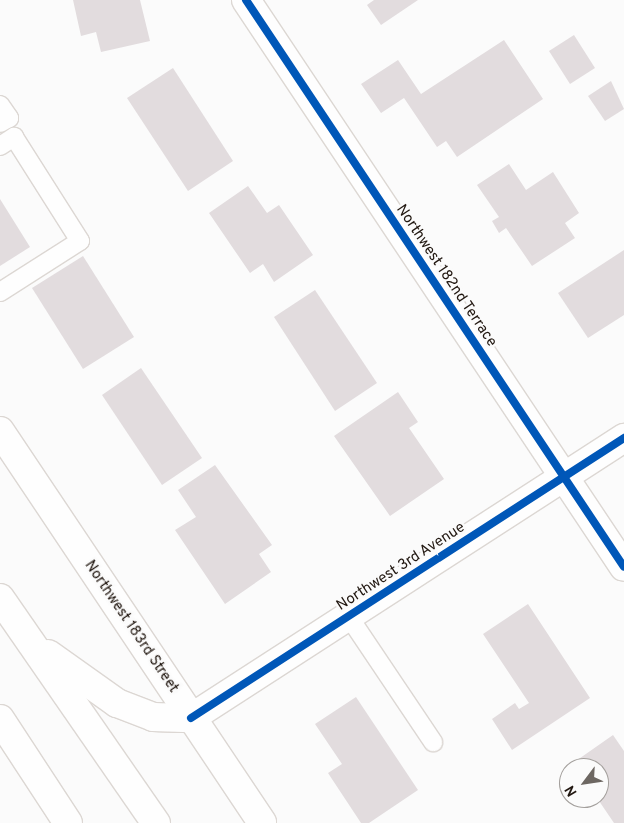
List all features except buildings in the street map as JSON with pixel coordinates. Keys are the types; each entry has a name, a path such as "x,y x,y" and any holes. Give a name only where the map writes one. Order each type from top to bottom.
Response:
{"street":[{"name":"Northwest 182nd Terrace","path":"246,0 624,567"},
{"name":"Northwest 183rd Street","path":"0,430 262,823"},
{"name":"Northwest 3rd Avenue","path":"191,718 624,438"},
{"path":"0,598 156,823"},
{"path":"30,641 117,703 153,717 191,718"},
{"path":"0,718 68,823"}],"lane":[{"path":"0,105 9,118 0,123"},
{"path":"0,146 14,137 80,241 0,292"},
{"path":"349,617 433,742"}],"cycle path":[{"path":"246,0 624,567"},
{"path":"191,718 624,438"}]}
